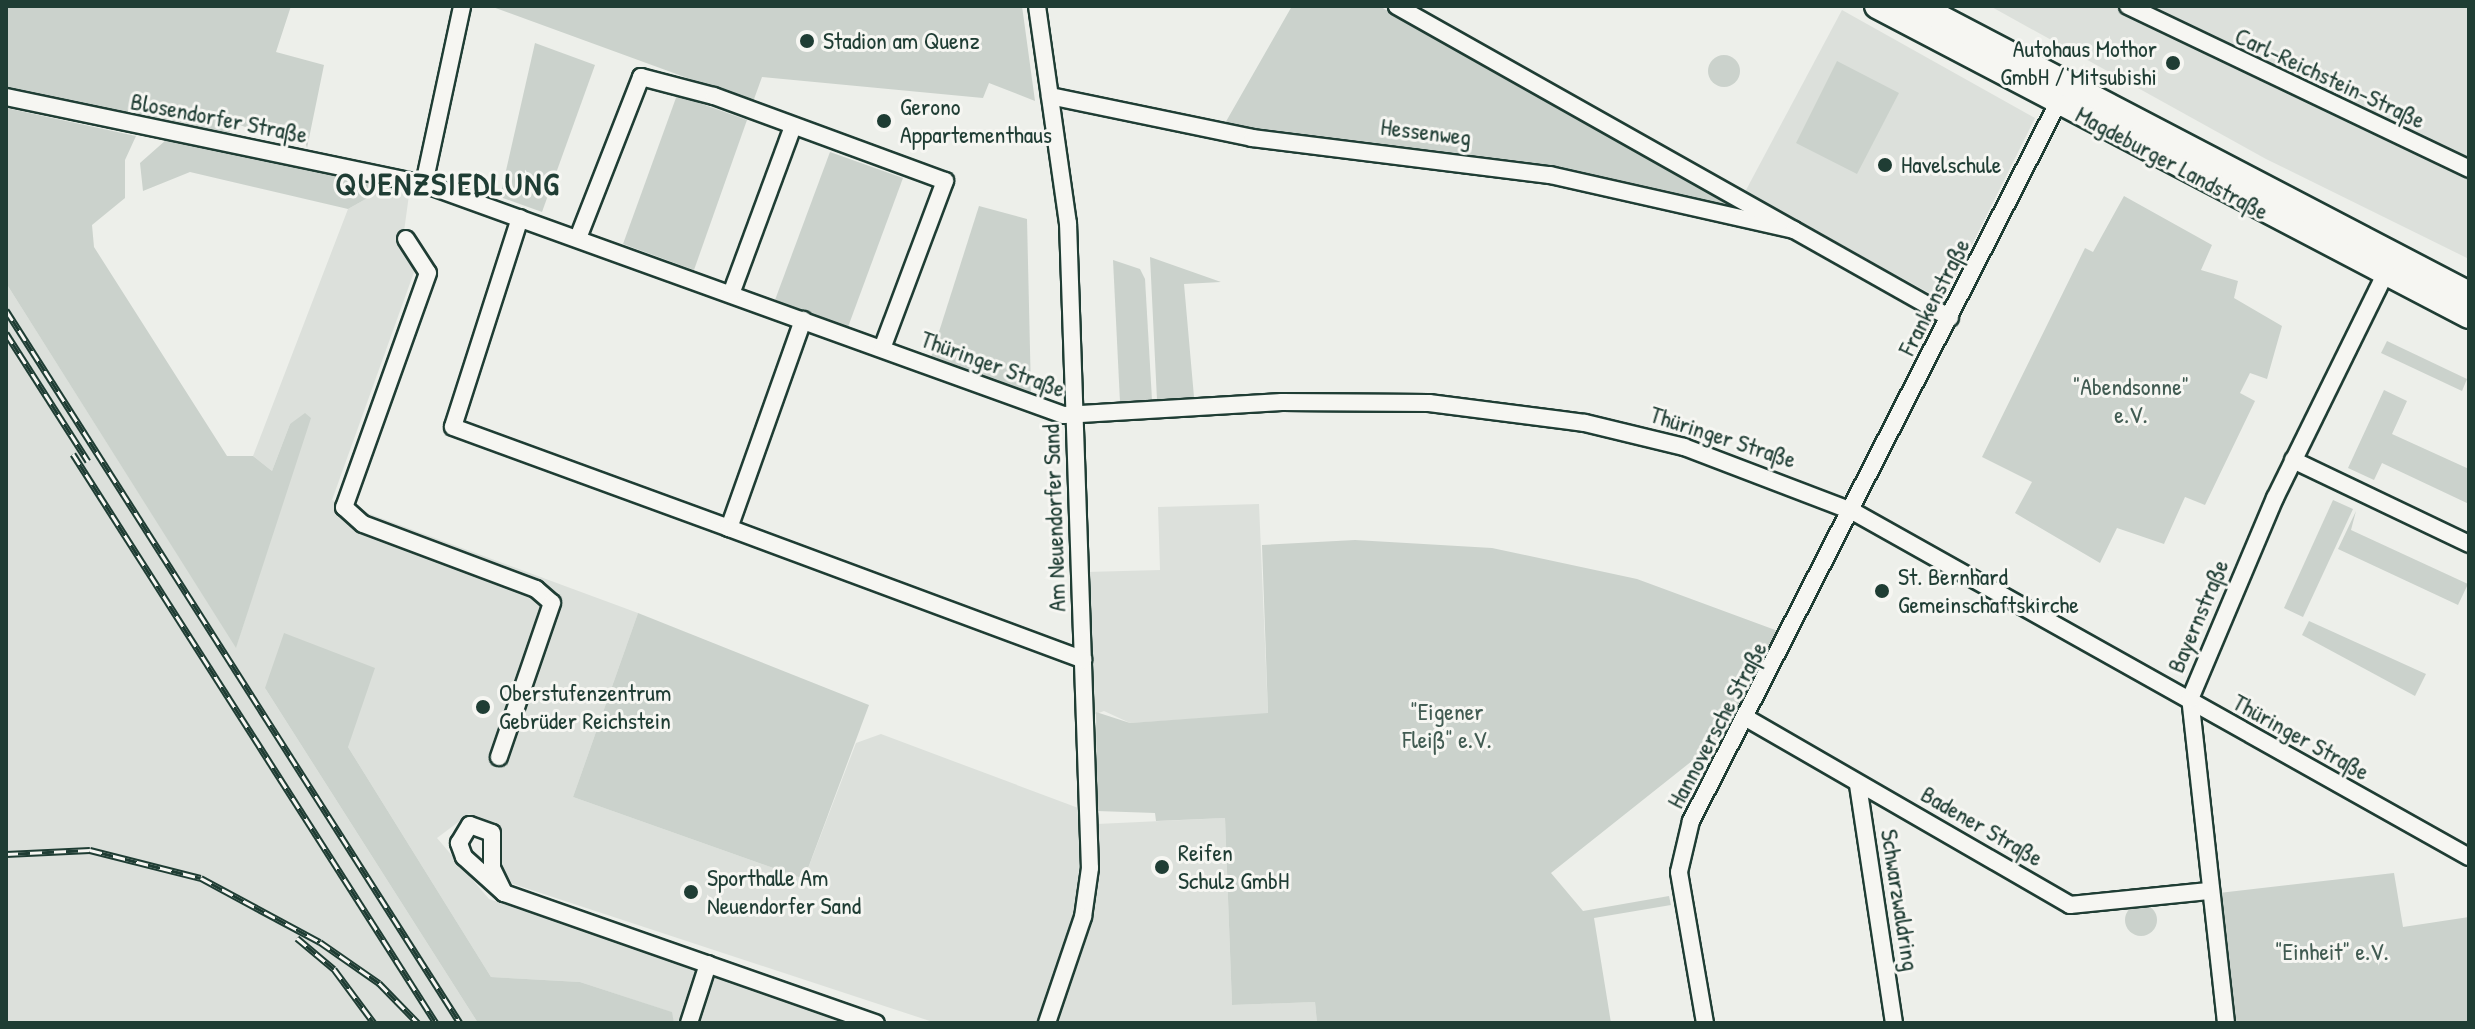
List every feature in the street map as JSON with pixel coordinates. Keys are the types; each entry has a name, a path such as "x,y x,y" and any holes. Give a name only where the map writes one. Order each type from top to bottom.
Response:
{"main road":[{"name":"Magdeburger Landstraße","path":"1877,6 2058,103 2389,266 2469,294"},
{"name":"Magdeburger Landstraße","path":"1918,6 2389,266 2469,316"}],"street":[{"path":"424,184 462,6"},
{"name":"Am Neuendorfer Sand","path":"1037,6 1068,223 1090,868 1083,917 1047,1023"},
{"name":"Hessenweg","path":"1397,6 1950,318"},
{"name":"Carl-Reichstein-Straße","path":"2128,6 2469,169"},
{"name":"Thüringer Straße","path":"578,238 641,77 651,74 945,181 882,349"},
{"name":"Hessenweg","path":"1050,96 1252,138 1550,175 1794,230"},
{"name":"Blosendorfer Straße","path":"6,97 424,184"},
{"name":"Frankenstraße","path":"1854,512 2058,103"},
{"path":"731,294 793,126"},
{"name":"Thüringer Straße","path":"424,184 1075,417 1354,400 1477,407 1670,443 1854,512 2469,857"},
{"path":"520,218 453,427 1083,660"},
{"path":"406,239 428,273 344,507 363,524 536,589 552,603 499,757"},
{"name":"Bayernstraße","path":"2226,1023 2208,891 2194,705 2198,672 2293,460 2389,266"},
{"path":"729,528 803,320"},
{"path":"2293,460 2469,544"},
{"name":"Hannoversche Straße","path":"1705,1023 1679,872 1691,821 1748,719 1854,512"},
{"name":"Badener Straße","path":"1748,719 1858,785 2076,907 2208,891"},
{"name":"Schwarzwaldring","path":"1858,785 1894,1023"},
{"path":"504,893 876,1023"},
{"path":"689,1023 708,964"}],"shaded area":[{"path":"1990,6 2469,6 2469,259 2266,159"},
{"name":"Havelschule","path":"1842,10 2035,118 1944,301 1745,192"},
{"path":"389,186 409,195 402,246 418,261 332,500 638,613 573,797 804,879 856,743 881,734 1081,809 1077,917 1040,1023 936,1023 507,882 498,868 500,828 469,814 437,838 489,899 853,1023 674,1023 671,1012 580,982 491,977 348,747 265,688 478,1023 6,1023 6,283 236,647 310,418 290,424 272,471 253,456 348,209"},
{"path":"1259,504 1268,714 1130,723 1104,711 1093,715 1086,572 1160,570 1158,507"},
{"path":"1225,818 1232,1005 1315,1002 1317,1023 1053,1023 1089,917 1097,824"}],"green space":[{"path":"6,6 291,6 276,52 324,65 307,148 304,137 276,128 259,132 232,122 229,135 19,95 6,88"},
{"name":"Stadion am Quenz","path":"490,6 1022,6 1035,101 989,83 983,98 762,77 753,102"},
{"path":"1292,6 1379,6 1738,204 1735,213 1477,157 1224,125"},
{"path":"535,43 595,65 542,212 500,197"},
{"path":"1724,55 1735,60 1740,71 1735,82 1724,87 1713,82 1708,71 1713,60"},
{"path":"1837,61 1899,93 1857,174 1796,143"},
{"path":"677,95 747,120 694,270 623,244"},
{"path":"6,108 136,136 125,160 125,198 92,225 94,247 227,456 253,456 272,471 290,424 305,413 311,418 236,648 6,283"},
{"path":"166,140 389,186 348,209 190,172 143,191 140,163"},
{"path":"830,152 903,178 848,327 775,300"},
{"name":"\"Abendsonne\" e.V.","path":"2124,196 2212,245 2201,270 2238,281 2234,298 2282,326 2267,379 2250,373 2240,393 2255,401 2205,505 2185,497 2164,544 2117,528 2100,563 2015,513 2032,482 1982,457 2085,248 2093,252"},
{"path":"979,206 1027,219 1031,393 931,357"},
{"path":"1150,257 1221,282 1184,284 1194,397 1157,400"},
{"path":"1113,260 1140,269 1145,279 1152,400 1120,402"},
{"path":"2387,341 2467,379 2462,391 2381,353"},
{"path":"2384,390 2407,401 2392,434 2469,469 2469,504 2382,463 2374,480 2348,468"},
{"path":"2333,500 2353,509 2303,617 2284,608"},
{"path":"2356,511 2351,530 2468,584 2458,605 2338,549"},
{"name":"\"Eigener Fleiß\" e.V.","path":"1355,540 1492,548 1637,579 1781,632 1736,726 1551,873 1583,911 1669,896 1671,905 1594,918 1611,1023 1317,1023 1315,1002 1232,1005 1225,818 1156,821 1155,813 1097,811 1096,712 1130,723 1268,713 1262,545"},
{"path":"638,613 869,705 804,879 573,797"},
{"path":"2309,621 2426,674 2415,696 2302,635"},
{"path":"284,633 375,668 348,747 491,977 580,982 672,1012 674,1023 478,1023 265,688"},
{"name":"\"Einheit\" e.V.","path":"2394,873 2403,927 2469,917 2469,1023 2225,1023 2219,893"},
{"path":"2141,904 2152,909 2157,920 2152,931 2141,936 2130,931 2125,920 2130,909"}],"railway":[{"path":"6,310 460,1023"},
{"path":"6,333 88,461"},
{"path":"73,454 436,1023"},
{"path":"6,854 90,850 201,878 320,942 379,983 418,1023"},
{"path":"297,938 334,969 374,1023"}],"place":[{"name":"Stadion am Quenz","path":"807,41"},
{"name":"Autohaus Mothor GmbH / Mitsubishi","path":"2173,63"},
{"name":"Gerono Appartementhaus","path":"884,121"},
{"name":"Havelschule","path":"1885,165"},
{"name":"St. Bernhard Gemeinschaftskirche","path":"1882,591"},
{"name":"Oberstufenzentrum Gebrüder Reichstein","path":"483,707"},
{"name":"Reifen Schulz GmbH","path":"1162,867"},
{"name":"Sporthalle Am Neuendorfer Sand","path":"691,892"}],"district":[{"name":"QUENZSIEDLUNG","path":"448,184"}]}
